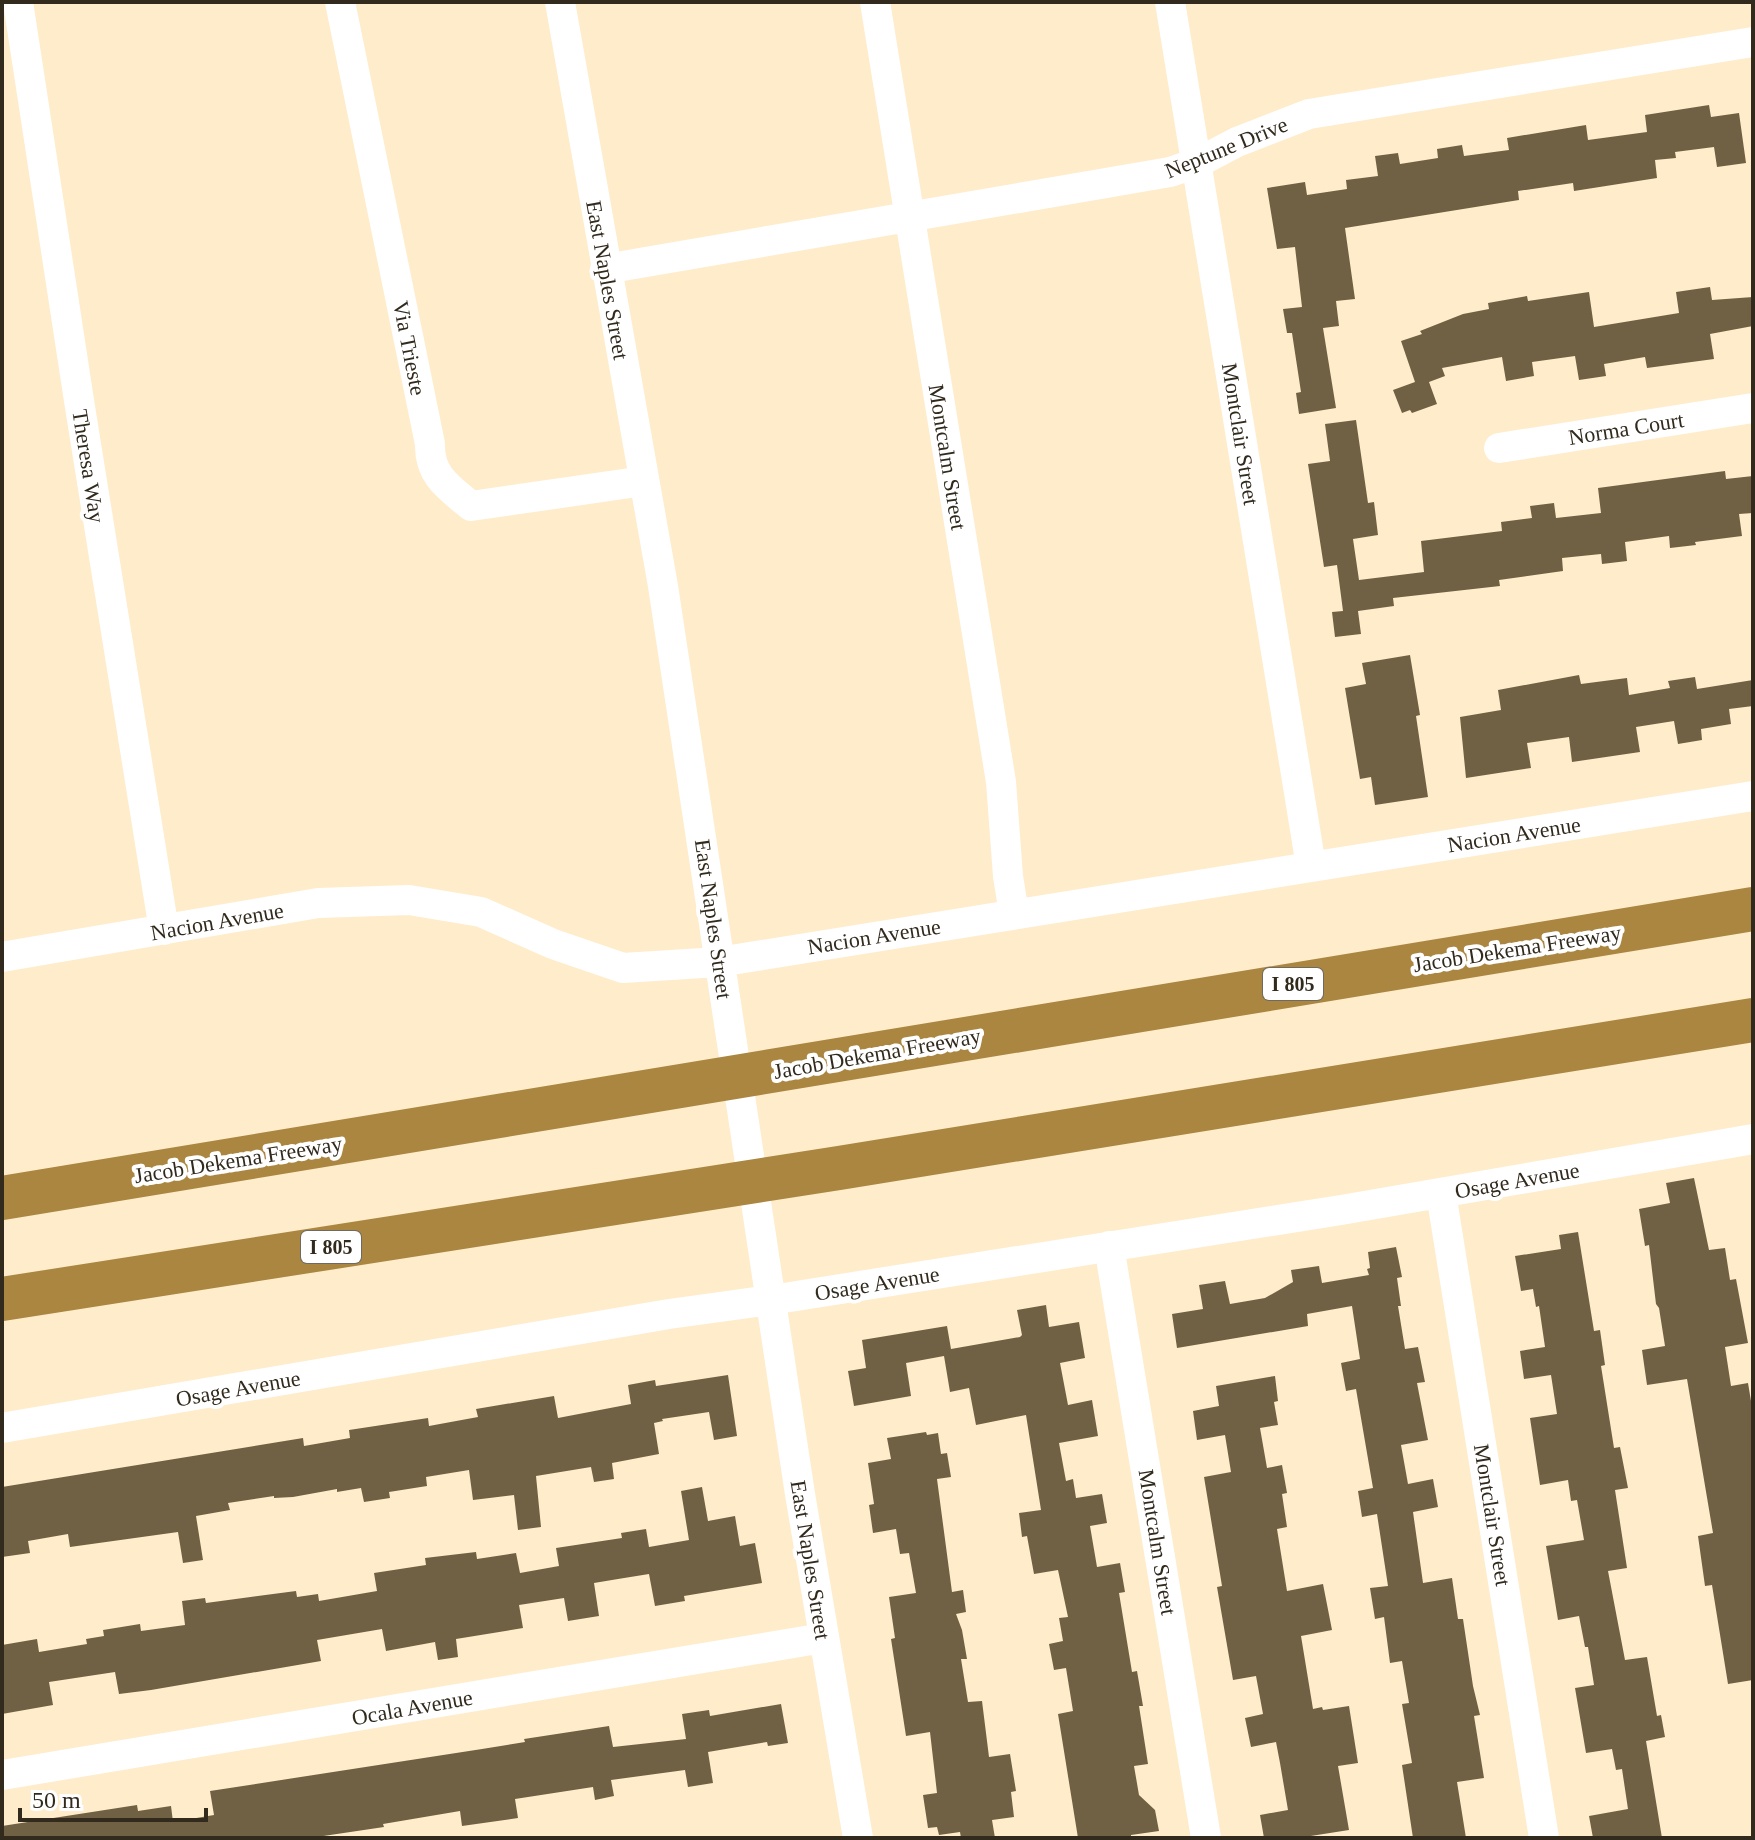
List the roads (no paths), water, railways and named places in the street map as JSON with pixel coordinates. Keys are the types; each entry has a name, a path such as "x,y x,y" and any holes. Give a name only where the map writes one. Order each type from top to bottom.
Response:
{"highway":[{"name":"Jacob Dekema Freeway","path":"2,1198 1753,909"},
{"name":"I 805","path":"2,1299 1753,1020"},
{"path":"2,1286 659,1194"}],"street":[{"name":"Theresa Way","path":"18,2 164,930"},
{"name":"Via Trieste","path":"340,2 430,444 429,460 439,480 471,506 644,481"},
{"name":"East Naples Street","path":"560,2 697,803 823,1638 858,1838"},
{"name":"Montcalm Street","path":"875,2 1001,782 1014,914"},
{"name":"Montclair Street","path":"1170,2 1311,866"},
{"name":"Neptune Drive","path":"605,269 1167,173 1309,114 1753,42"},
{"name":"Norma Court","path":"1499,448 1753,408"},
{"name":"Nacion Avenue","path":"2,957 318,903 409,900 481,912 553,944 623,968 719,962 1753,796"},
{"name":"Osage Avenue","path":"2,1428 656,1316 1441,1193 1753,1139"},
{"name":"Montclair Street","path":"1441,1193 1544,1838"},
{"name":"Montcalm Street","path":"1109,1246 1206,1838"},
{"name":"Ocala Avenue","path":"2,1775 823,1638"}]}
